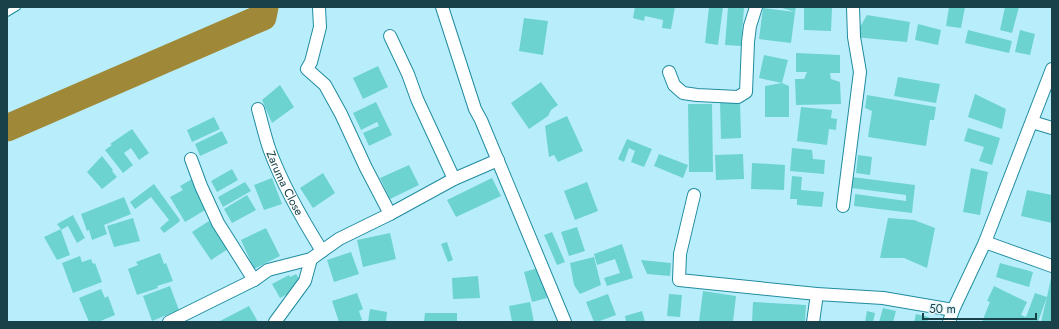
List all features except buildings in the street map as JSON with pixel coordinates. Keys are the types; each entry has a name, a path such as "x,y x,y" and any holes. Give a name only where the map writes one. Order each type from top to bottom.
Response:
{"street":[{"path":"442,7 475,109 498,160 565,322"},
{"path":"669,72 674,85 683,93 738,97 746,92 748,42 750,26 756,7"},
{"path":"843,206 860,72 854,37 854,7"},
{"path":"319,8 320,27 311,62 307,69 325,85 341,114 366,168 390,214"},
{"path":"390,36 454,179"},
{"path":"949,322 953,310 985,242 1052,69"},
{"name":"Zaruma Close","path":"258,110 270,150 287,190 322,251"},
{"path":"1032,122 1052,128"},
{"path":"191,159 200,186 218,223 254,280"},
{"path":"169,322 254,280 268,270 311,259 339,239 390,214 454,179 498,160"},
{"path":"694,195 680,254 679,280 817,294 883,298 953,310"},
{"path":"985,242 1052,266"},
{"path":"275,322 305,281 311,259"},
{"path":"813,322 817,294"}],"lane":[{"path":"7,13 17,7"}],"waterway":[{"path":"7,128 263,17 265,7"}]}
